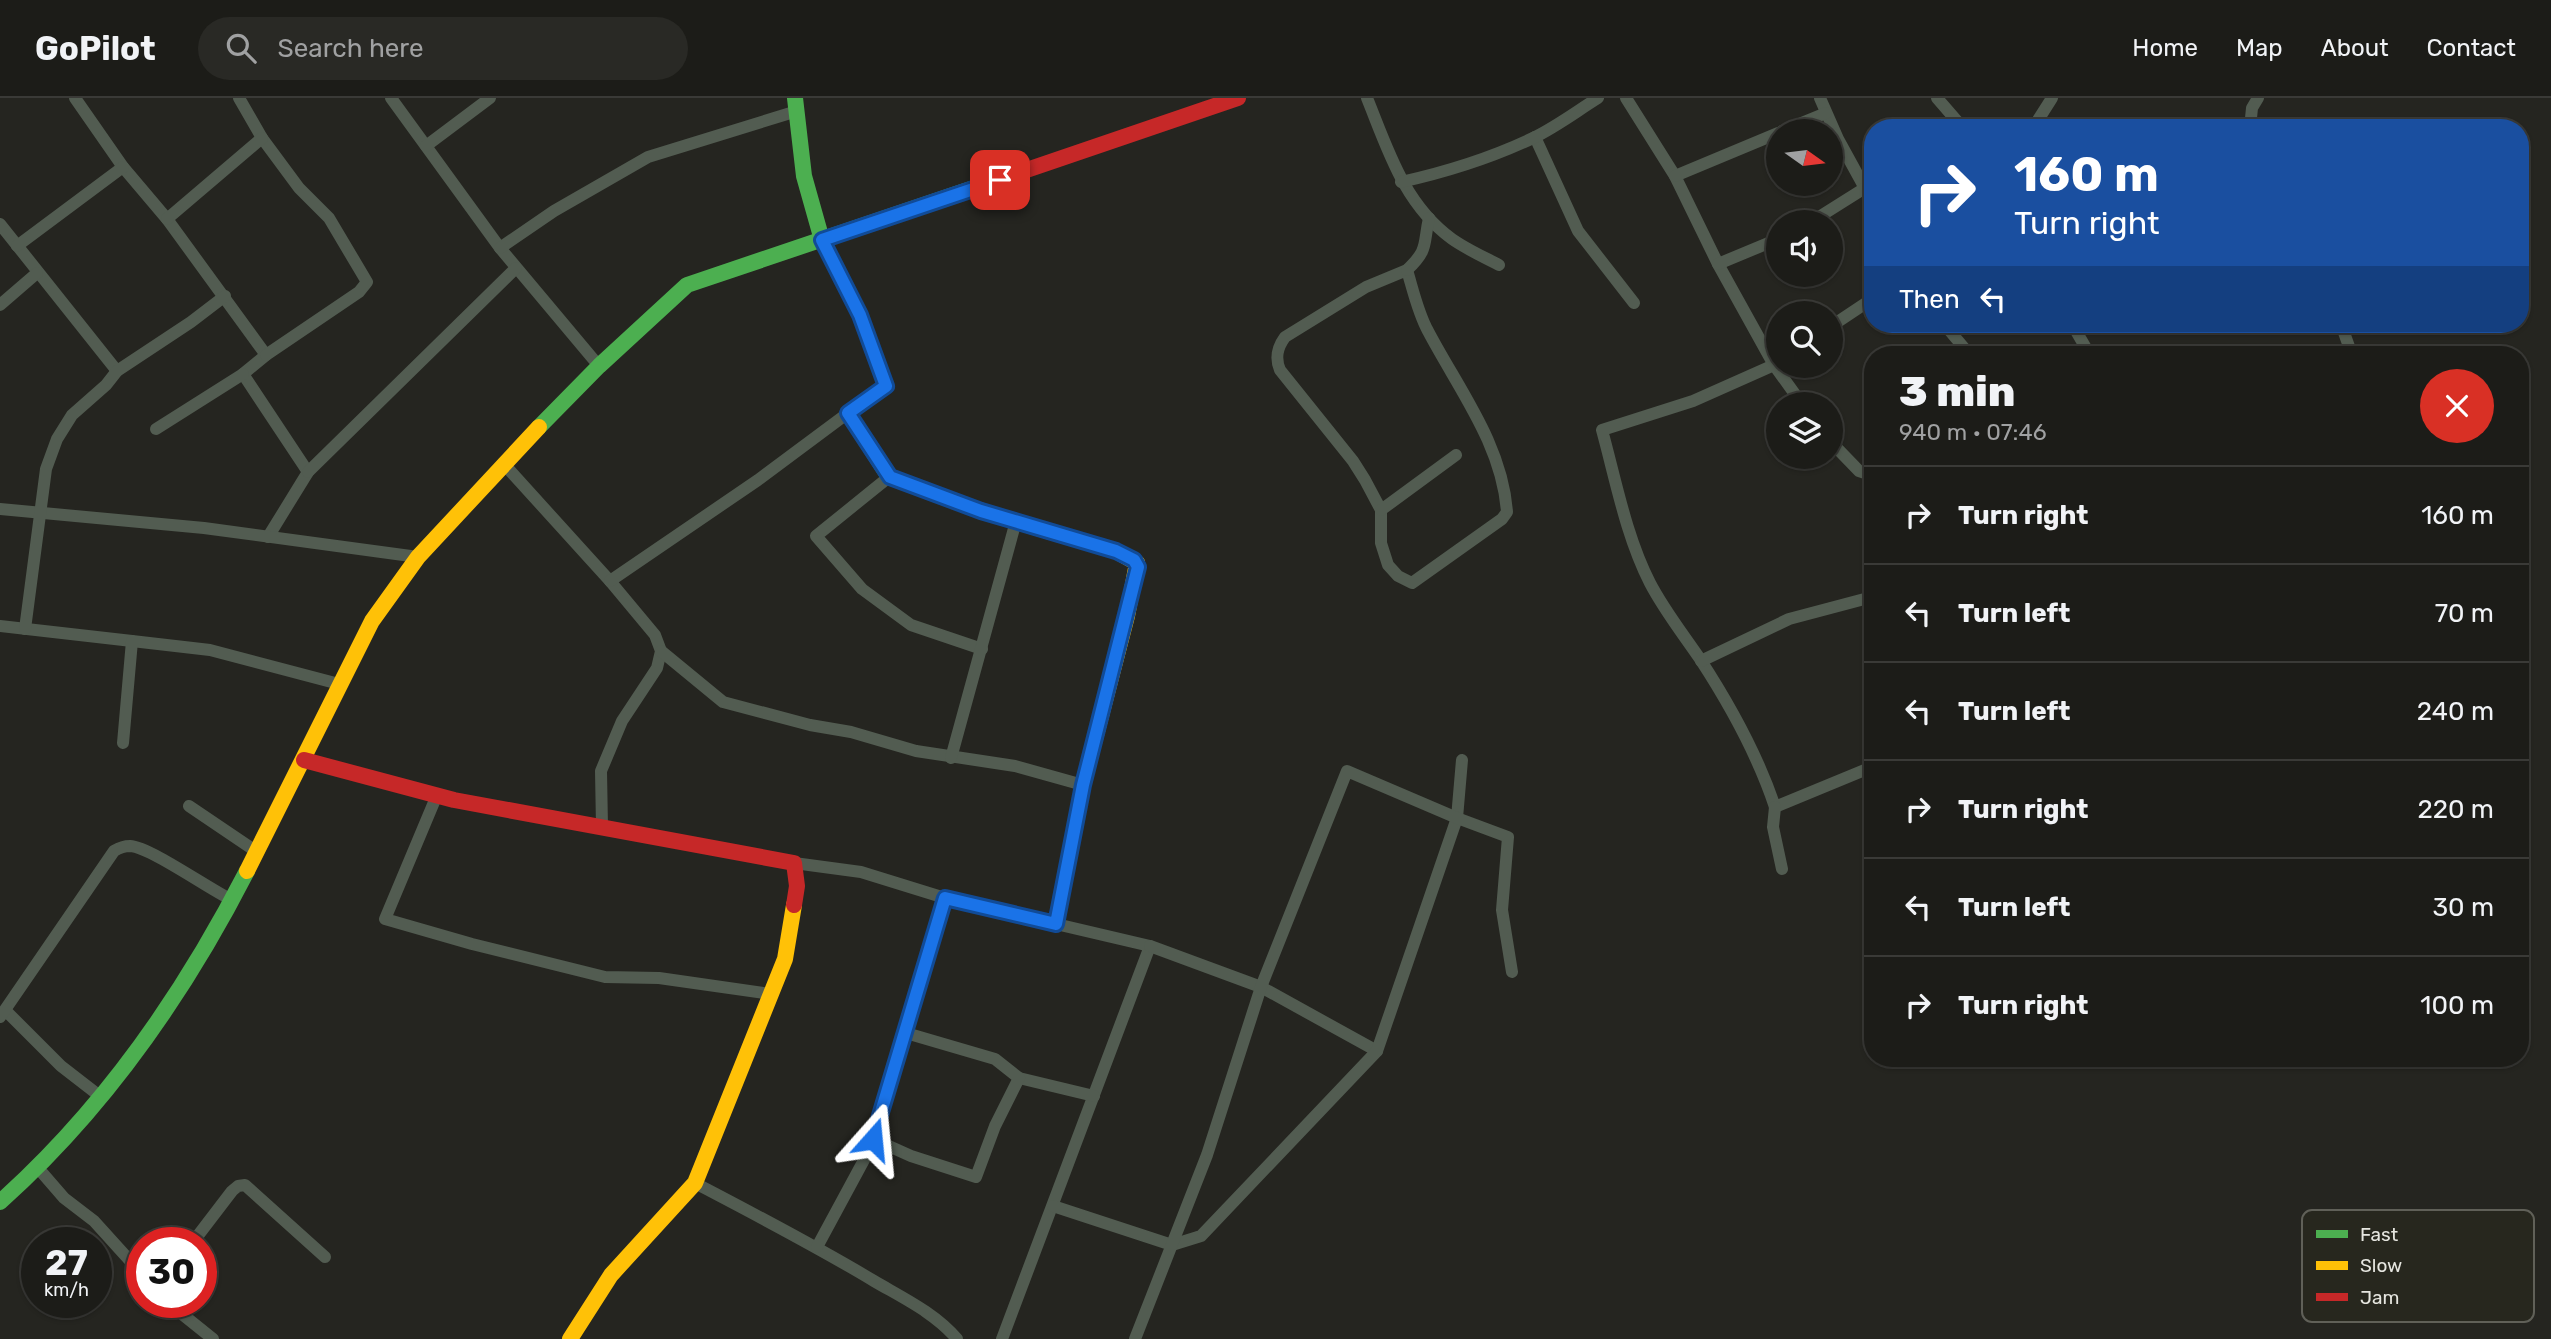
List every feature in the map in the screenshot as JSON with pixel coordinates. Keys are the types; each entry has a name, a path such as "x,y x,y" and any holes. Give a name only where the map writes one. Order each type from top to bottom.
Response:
{"street":[{"path":"75,98 123,167 167,219 266,355"},
{"path":"156,429 243,374 266,355 359,292 367,282 329,219 299,188 262,138 239,98"},
{"path":"391,98 500,248 599,366"},
{"path":"426,146 490,98"},
{"path":"0,1202 38,1168 101,1097 178,993 232,900 372,621 418,557 503,463 599,366 687,285 1238,98"},
{"path":"1367,98 1401,182 1429,218 1455,242 1499,265"},
{"path":"1401,182 1476,161 1535,137 1598,98"},
{"path":"1626,98 1675,176 1718,264 1766,345"},
{"path":"1820,98 1864,186"},
{"path":"1937,98 1955,119"},
{"path":"2039,119 2052,98"},
{"path":"2251,119 2252,108 2258,98"},
{"path":"500,248 554,211 648,156 796,104 804,176 822,240 860,315 886,386 758,480 610,581"},
{"path":"1811,119 1826,113"},
{"path":"1535,137 1578,231 1634,303"},
{"path":"167,219 262,138"},
{"path":"1675,176 1766,138"},
{"path":"17,246 123,167"},
{"path":"1830,210 1864,189"},
{"path":"1407,270 1426,329 1472,405 1499,469 1505,489 1507,512 1502,519 1412,583 1398,576 1388,565 1382,550 1381,510 1353,461 1280,370 1277,362 1285,337 1366,286 1407,270 1422,256 1429,218"},
{"path":"0,224 117,371"},
{"path":"1718,264 1766,244"},
{"path":"268,537 308,472 516,268"},
{"path":"0,305 37,273"},
{"path":"25,629 46,469 57,439 72,415 106,385 117,371 225,296"},
{"path":"1843,318 1864,304"},
{"path":"1766,362 1693,401 1602,430 1628,527 1650,583 1701,661 1766,781 1775,807 1773,827 1782,869"},
{"path":"243,374 308,472"},
{"path":"848,413 890,477 981,511 1116,551 1134,560 1138,567 1083,785 1056,924"},
{"path":"1843,454 1864,473"},
{"path":"1381,510 1456,455"},
{"path":"503,463 610,581 654,635 661,651 723,702 810,725 851,732 916,751 1014,766 1083,785"},
{"path":"890,477 816,536 862,589 911,625 982,649"},
{"path":"0,509 154,522 418,557"},
{"path":"951,758 1016,522"},
{"path":"1701,661 1789,619 1864,599"},
{"path":"0,626 211,650 339,684"},
{"path":"123,743 132,641"},
{"path":"602,827 601,771 622,721 657,668 661,651"},
{"path":"304,760 437,795 794,863 860,872 945,898 1150,946 1261,987 1377,1051"},
{"path":"1054,1206 1172,1245 1201,1237 1377,1051 1457,818 1462,760"},
{"path":"1775,807 1864,770"},
{"path":"1135,1339 1207,1155 1261,987 1347,771 1508,837 1502,910 1512,972"},
{"path":"437,795 385,919 605,977 659,978 771,994"},
{"path":"190,806 257,852"},
{"path":"101,1097 61,1066 3,1014 114,851 121,847 130,846 150,853 232,900"},
{"path":"570,1339 611,1275 695,1183 785,959 797,886 794,863"},
{"path":"817,1247 873,1139 945,898"},
{"path":"1002,1339 1150,946"},
{"path":"906,1033 995,1059 1019,1079 1094,1096"},
{"path":"873,1139 911,1156 976,1177 995,1126 1019,1079"},
{"path":"38,1168 64,1198 94,1221 126,1256"},
{"path":"695,1183 817,1247 944,1324 957,1339"},
{"path":"204,1227 232,1191 245,1185 325,1256"},
{"path":"184,1318 203,1336"}],"traffic: fast":[{"path":"795,98 804,176 822,240 860,315 886,386 848,413 889,477 981,511 1034,527"},
{"path":"539,427 599,366 687,285 1015,174"},
{"path":"0,1202 73,1129 138,1048 196,962 247,871"}],"traffic: slow":[{"path":"247,871 372,621 418,557 539,427"},
{"path":"1034,527 1116,551 1137,563 1127,616 1083,785"},
{"path":"570,1339 611,1275 695,1183 785,959 794,905"}],"traffic: jam":[{"path":"1015,174 1238,98"},
{"path":"304,760 454,800 794,863 797,886 794,905"}],"route":[{"path":"873,1139 945,898 1056,924 1083,785 1138,567 1134,560 1116,551 981,511 890,477 848,413 886,386 860,315 822,240 1000,180"}]}
